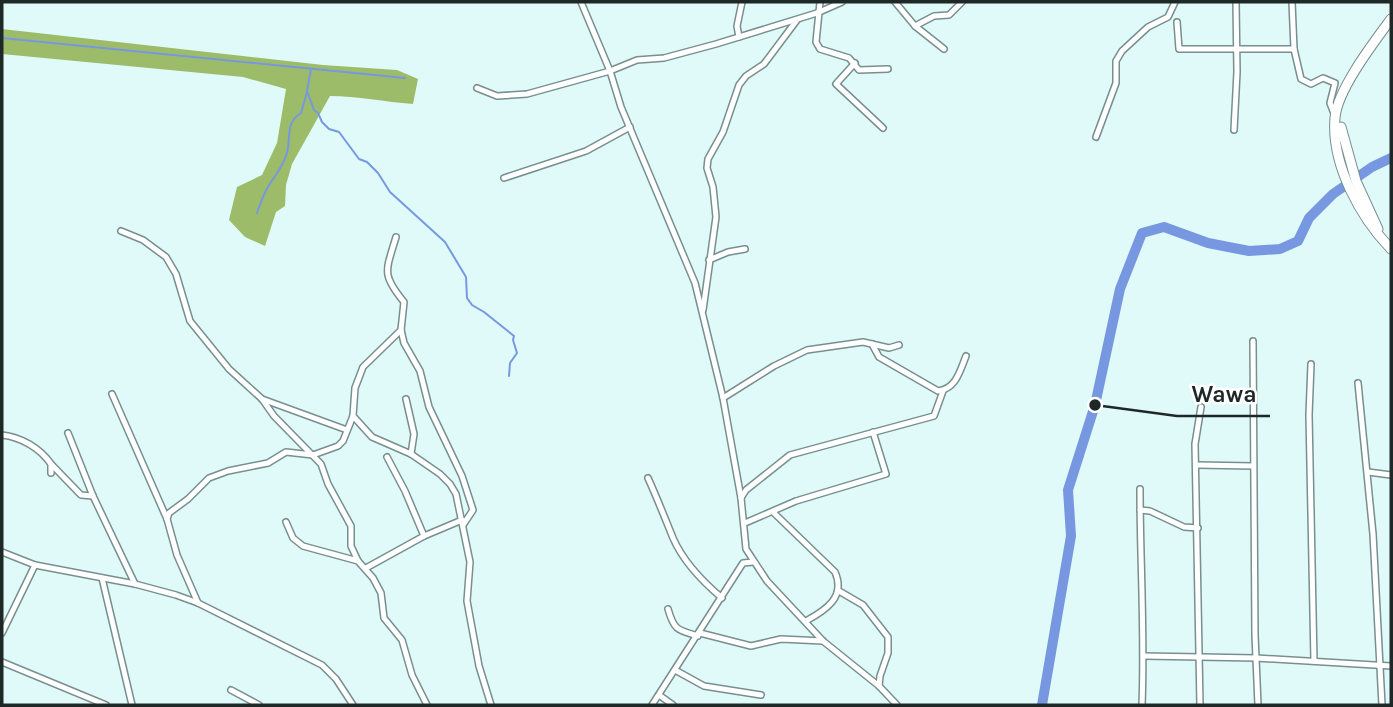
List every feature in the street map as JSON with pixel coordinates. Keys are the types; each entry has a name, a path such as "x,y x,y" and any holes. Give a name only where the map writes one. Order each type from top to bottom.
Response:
{"main road":[{"path":"1391,19 1356,68 1335,117 1337,143 1362,215 1391,249"},
{"path":"1340,102 1348,173"}],"street":[{"path":"739,37 737,26 741,2"},
{"path":"820,2 816,42 820,49 849,58 859,70 888,69"},
{"path":"477,88 497,96 527,94 610,71 637,60 664,58 739,37 797,20 842,2"},
{"path":"895,2 915,26 944,49"},
{"path":"915,26 934,16 949,15 962,2"},
{"path":"1097,137 1116,83 1116,61 1122,51 1148,27 1168,17 1175,2"},
{"path":"1234,130 1236,2"},
{"path":"1292,2 1294,49 1301,79 1311,84 1323,78 1335,83 1330,103 1335,117"},
{"path":"583,3 630,127 695,283 723,398 745,523 746,549 743,563 652,705"},
{"path":"703,313 716,217 713,187 707,168 708,159 723,132 739,85 746,76 764,64 797,20"},
{"path":"1177,22 1179,49 1294,49"},
{"path":"855,63 836,84 883,128"},
{"path":"504,178 586,151 630,127"},
{"path":"121,231 143,240 166,257 176,274 190,321 229,369 262,399 274,416 321,464 328,484 351,526 351,546 380,593 384,618 402,640 412,675 427,705"},
{"path":"366,568 424,536 462,522 473,510 462,476 429,407 420,371 404,343 401,330 404,302 387,281 387,268 396,237"},
{"path":"709,260 745,249"},
{"path":"167,519 169,513 209,478 228,471 268,463 286,452 313,455 338,446 353,415 355,388 363,368 401,330"},
{"path":"1253,341 1258,705"},
{"path":"723,398 774,366 807,350 863,342 889,348 899,345"},
{"path":"872,344 879,358 938,391 943,391"},
{"path":"741,498 746,490 790,455 821,444 934,416 943,391 957,379 966,356"},
{"path":"1311,364 1309,415 1314,661"},
{"path":"1358,383 1373,534 1382,705"},
{"path":"112,394 167,519 177,555 198,603"},
{"path":"262,399 347,430"},
{"path":"405,399 414,434 411,454"},
{"path":"1200,705 1195,444 1201,407"},
{"path":"353,415 372,437 411,454 440,474 456,494 470,562 467,601 479,666 491,705"},
{"path":"745,523 796,501 886,474 873,432"},
{"path":"68,433 93,496 135,584"},
{"path":"2,435 37,448 81,495 93,496"},
{"path":"387,457 424,536"},
{"path":"51,464 51,473"},
{"path":"1196,465 1253,467"},
{"path":"1368,472 1391,475"},
{"path":"648,478 670,524 673,538 705,583 722,598"},
{"path":"1140,489 1144,656 1142,705"},
{"path":"1140,510 1150,511 1184,527 1198,528"},
{"path":"773,512 835,572 839,582 839,591 832,602 806,621"},
{"path":"286,522 293,538 303,546 358,561"},
{"path":"746,549 753,562 823,641 879,686 897,705"},
{"path":"2,552 35,565 135,584 198,603 322,665 336,679 353,705"},
{"path":"743,563 753,562"},
{"path":"2,633 35,565"},
{"path":"102,578 132,705"},
{"path":"839,591 863,605 888,637 888,653 879,686"},
{"path":"668,609 673,626 751,646 781,639 823,641"},
{"path":"1144,656 1256,658 1391,666"},
{"path":"2,663 106,705"},
{"path":"675,670 704,686 761,695"},
{"path":"231,690 259,705"},
{"path":"659,695 673,705"}],"green space":[{"path":"2,29 323,65 397,70 418,79 413,104 330,96 292,164 286,185 285,206 276,212 265,246 245,237 229,220 237,187 262,175 277,143 286,89 243,77 2,54"}],"waterway":[{"path":"2,38 405,78"},
{"path":"311,69 307,91 322,122 329,129 339,132 359,159 367,162 378,173 390,192 445,242 466,277 467,298 472,305 514,336 517,353 510,363 509,376"},
{"path":"257,213 266,190 285,158 291,126 301,113 307,92"},
{"path":"1042,705 1071,536 1068,490 1095,405 1120,289 1142,233 1164,227 1208,243 1249,251 1280,249 1298,241 1309,218 1333,194 1372,167 1391,158"}],"place":[{"name":"Wawa","path":"1095,405"}]}
